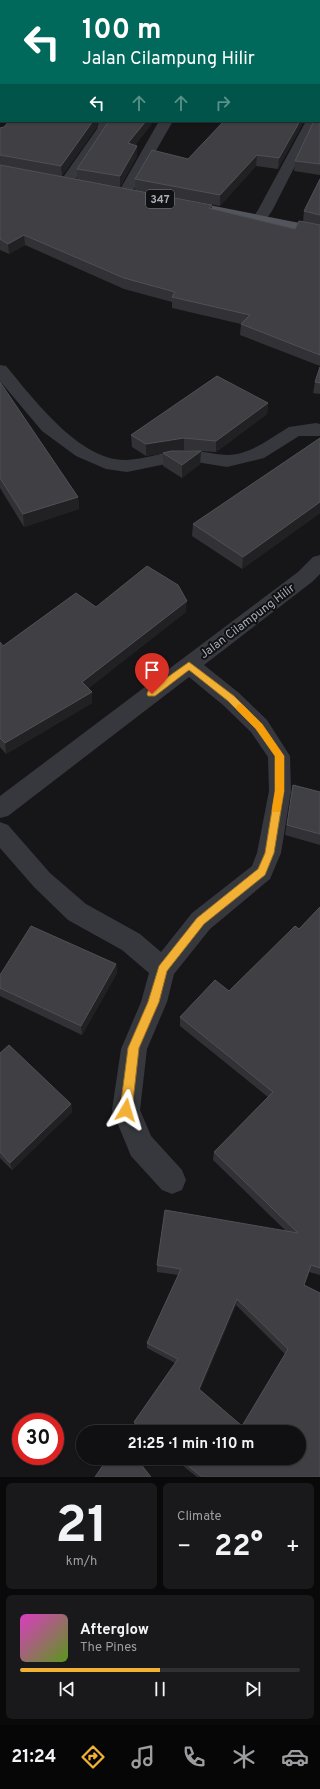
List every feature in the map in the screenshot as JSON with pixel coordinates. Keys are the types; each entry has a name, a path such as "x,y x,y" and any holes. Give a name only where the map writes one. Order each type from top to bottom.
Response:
{"main road":[{"path":"52,180 81,185"},
{"path":"111,190 132,194"},
{"name":"347","path":"183,204 320,231"}],"street":[{"path":"132,194 166,122"},
{"path":"0,370 48,427 82,452 106,463 127,466 172,457 196,456 227,461 258,454 295,431 320,430"},
{"name":"Jalan Cilampung Hilir","path":"0,809 305,577 320,562"},
{"path":"172,1180 141,1146 126,1110 134,1048 154,1002 163,969 201,921 262,872 270,853 280,791 279,756 259,726 231,699 189,665"},
{"path":"0,832 42,880 77,912 131,942 163,969"}],"lane":[{"path":"66,183 103,129 105,122"},
{"path":"259,218 265,211 311,122"}],"building":[{"path":"8,122 92,122 61,166 0,155 0,128 4,127"},
{"path":"108,122 145,122 128,143 137,146 120,176 77,169"},
{"path":"223,122 299,122 279,158 257,155 220,195 135,179 152,150 188,159"},
{"path":"314,122 320,122 320,164 295,161"},
{"path":"0,165 212,205 209,208 295,229 299,221 320,225 320,355 241,324 250,315 172,297 175,292 124,278 24,235 8,244 0,239"},
{"path":"320,179 320,215 304,211"},
{"path":"320,367 320,383 315,382"},
{"path":"217,376 268,403 216,441 184,438 146,444 131,435"},
{"path":"0,382 78,497 23,514 0,478"},
{"path":"320,438 320,502 243,557 193,524"},
{"path":"171,451 201,451 182,465 163,453"},
{"path":"147,566 178,585 187,601 82,682 92,692 5,743 0,738 0,642 3,646 76,593 96,607"},
{"path":"293,785 320,792 320,834 287,825"},
{"path":"320,907 320,1268 311,1265 304,1285 320,1293 320,1477 202,1477 187,1465 306,1465 306,1425 243,1425 288,1349 237,1299 199,1389 241,1425 138,1425 134,1422 178,1359 147,1343 181,1269 157,1265 165,1210 298,1233 214,1152 273,1092 180,1017 215,980 229,991 295,926 299,929"},
{"path":"31,926 116,964 81,1026 0,988 0,975"},
{"path":"9,1045 71,1104 10,1163 0,1152 0,1053"},
{"path":"103,1465 142,1465 151,1477 95,1477"}],"slow traffic":[{"path":"240,708 259,726 279,756 280,791 277,809"}],"route":[{"path":"126,1110 134,1048 154,1002 163,969 201,921 262,872 270,853 280,791 279,756 259,726 231,699 189,665 152,694"}]}
